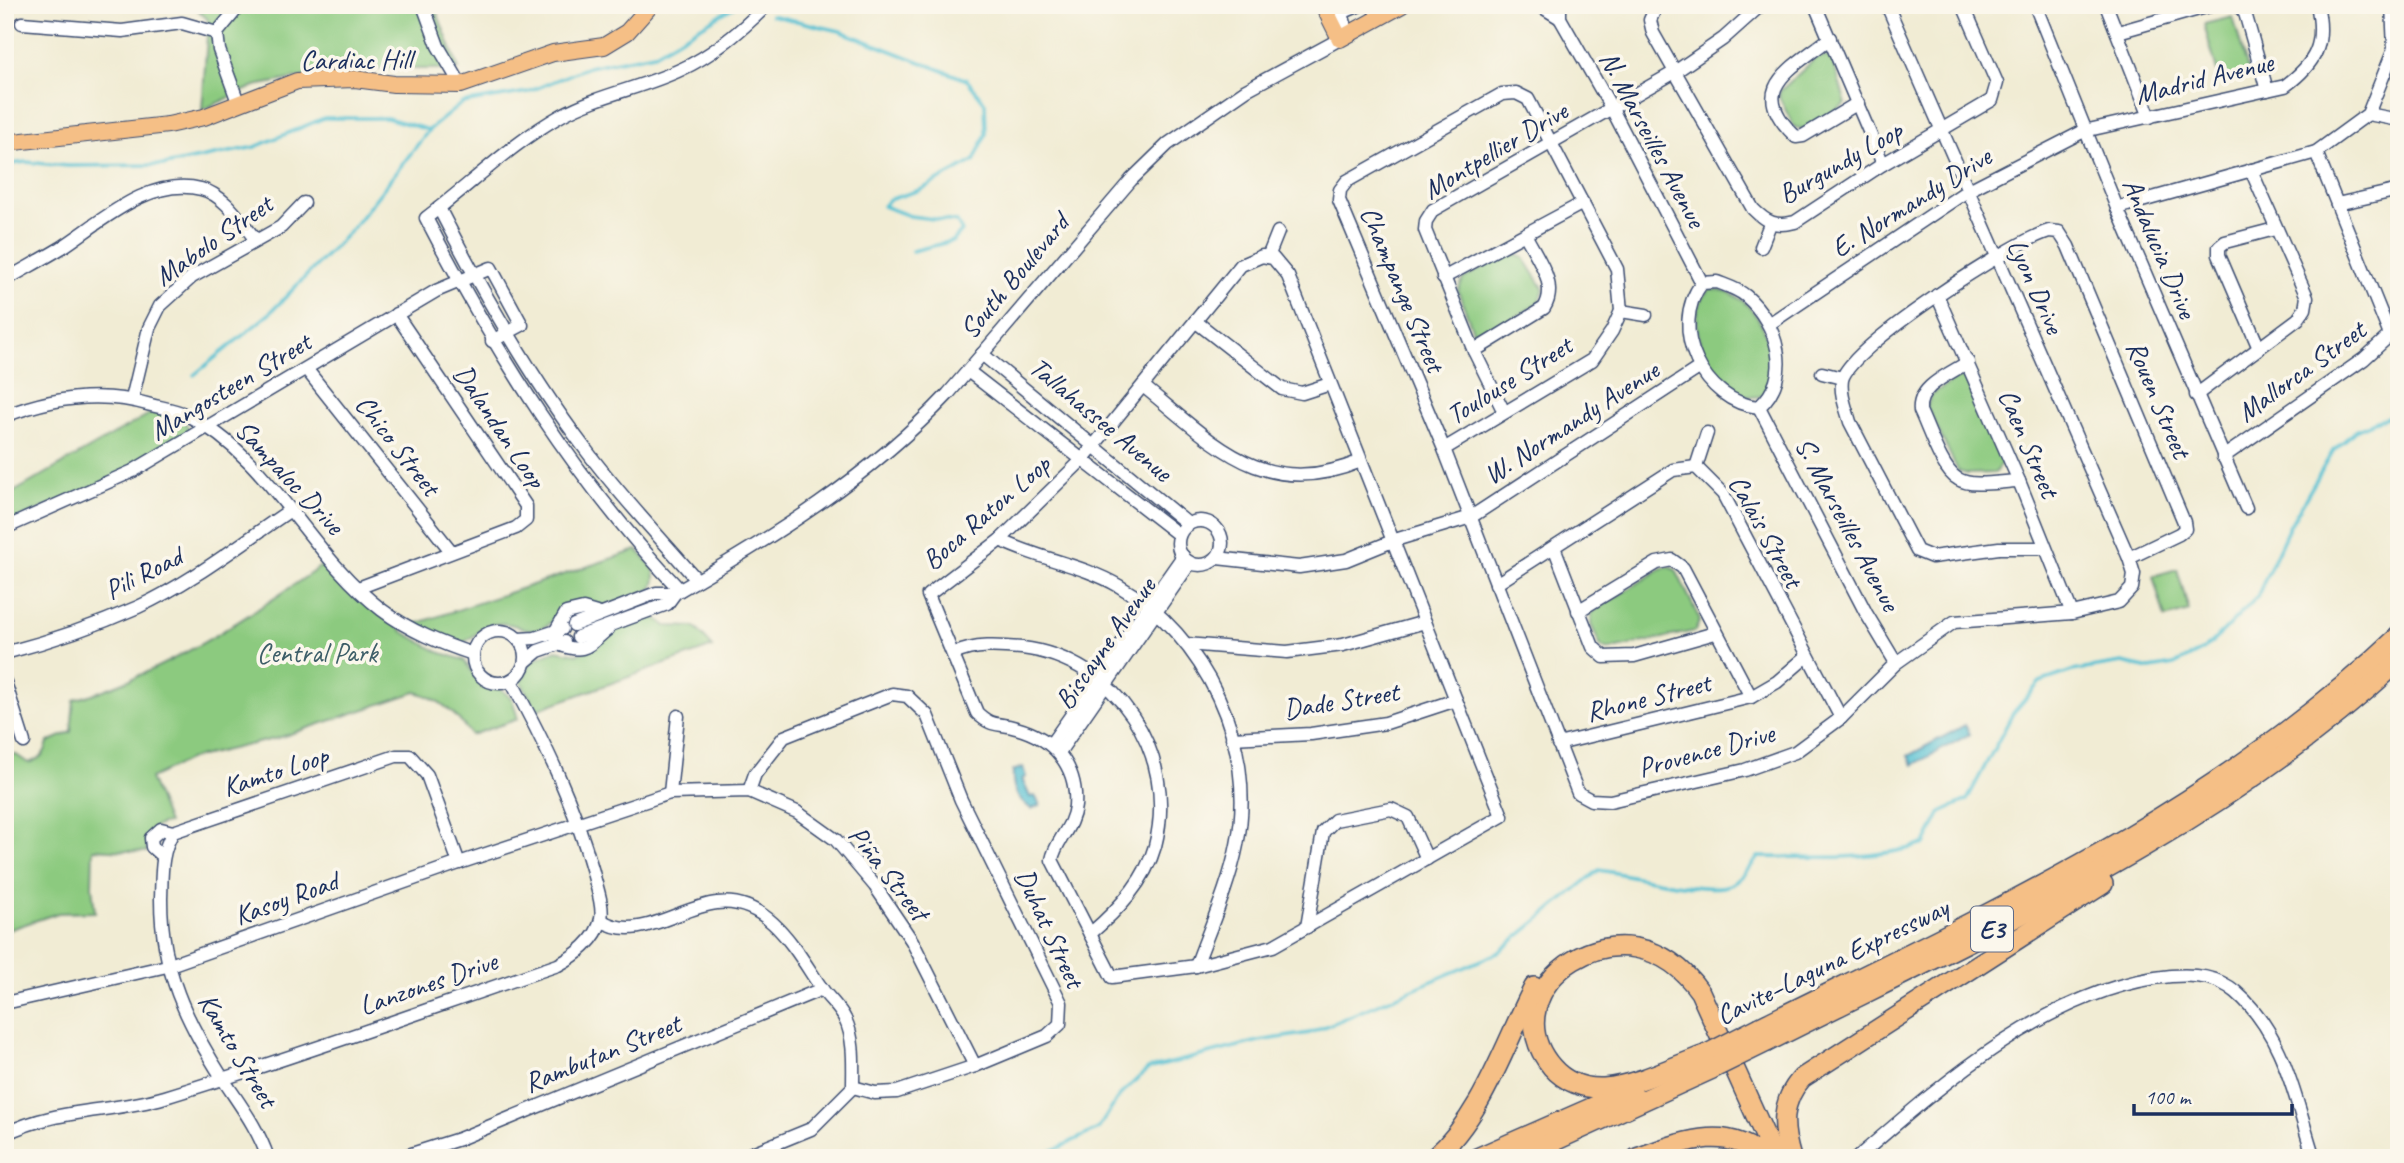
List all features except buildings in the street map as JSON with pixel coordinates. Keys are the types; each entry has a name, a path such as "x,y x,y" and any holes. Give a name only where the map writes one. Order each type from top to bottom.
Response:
{"highway":[{"name":"Cavite–Laguna Expressway","path":"2355,688 2399,636"},
{"name":"Cavite–Laguna Expressway","path":"1764,1034 2059,895 2211,808 2355,688 2399,661"},
{"name":"Cavite–Laguna Expressway","path":"1517,1158 1764,1034 2088,863 2298,735"},
{"path":"1788,1158 1783,1126 1785,1111 1797,1084 1813,1069 2122,872 2211,808"},
{"path":"1434,1158 1455,1138 1472,1113 1533,989 1546,970 1580,944 1623,936 1665,945 1687,959 1703,978 1722,1011 1788,1158"},
{"path":"1709,1062 1614,1086 1584,1086 1565,1079 1547,1061 1535,1034 1538,1006 1552,978 1575,958 1590,951 1620,945 1637,947 1666,958 1691,979 1700,992 1775,1158"},
{"name":"Cavite–Laguna Expressway","path":"1476,1158 1709,1062"},
{"path":"1637,1158 1697,1139 1721,1137 1749,1145 1764,1158"}],"main road":[{"name":"Cardiac Hill","path":"5,143 168,125 204,117 298,81 323,79 461,85 540,57 604,46 627,32 651,5"},
{"path":"1323,5 1344,37"},
{"name":"South Boulevard","path":"1344,37 1402,5"}],"street":[{"path":"238,102 219,50 217,33 240,5"},
{"path":"423,5 438,46 461,85"},
{"path":"678,592 571,463 492,341 426,218 480,173 561,116 599,97 682,69 748,24 767,5"},
{"path":"1344,37 1338,7 1351,10 1360,5"},
{"path":"1370,5 1383,16"},
{"path":"1539,5 1560,12"},
{"name":"Burgundy Loop","path":"1657,5 1650,20 1653,33 1753,209 1770,224 1795,222 1883,164 1992,100 1997,83 1963,5"},
{"name":"Montpellier Drive","path":"1504,412 1444,278 1425,230 1426,221 1433,210 1551,140 1612,110 1675,72 1723,39 1761,5"},
{"path":"1815,5 1883,164"},
{"name":"Lyon Drive","path":"1887,5 2129,558 2134,574 2132,588"},
{"name":"Andalucia Drive","path":"2035,5 2116,208 2246,508"},
{"path":"2106,5 2150,117"},
{"path":"2118,33 2213,5"},
{"path":"2238,5 2245,13 2267,90"},
{"name":"Madrid Avenue","path":"2084,131 2285,86 2308,69 2319,46 2320,21 2317,5"},
{"path":"2116,208 2316,152 2368,114 2396,49 2392,5"},
{"name":"N. Marseilles Avenue","path":"1560,12 1702,284"},
{"path":"22,23 122,31 182,23 217,33"},
{"name":"South Boulevard","path":"518,639 567,634 614,624 667,604 678,592 760,544 880,456 926,418 1131,180 1168,144 1246,90 1344,37"},
{"path":"1830,38 1778,79 1772,89 1772,101 1796,137 1803,136 1858,103"},
{"name":"Champange Street","path":"1471,517 1339,201 1340,190 1347,181 1502,94 1516,93 1528,99 1551,140"},
{"path":"2368,114 2399,120"},
{"name":"E. Normandy Drive","path":"1769,324 1967,191 2084,131"},
{"path":"1551,140 1617,269 1621,311 1646,315"},
{"path":"2316,152 2390,335"},
{"path":"2196,395 2258,346 2298,319 2305,309 2307,297 2251,170"},
{"path":"5,280 60,248 129,201 170,189 202,189 226,203 256,240"},
{"path":"2337,205 2399,190"},
{"name":"Mabolo Street","path":"132,399 149,328 160,306 192,277 281,227 304,203"},
{"path":"1444,278 1583,204"},
{"path":"439,208 473,274 508,332 587,452 697,580"},
{"path":"1761,247 1770,224"},
{"path":"2258,346 2219,255 2219,247 2225,242 2275,229"},
{"path":"1055,748 1074,786 1074,808 1068,830 1054,850 1052,860 1112,977 1196,966 1273,946 1502,816 1395,540 1288,276 1273,258 1268,257 1278,232"},
{"name":"Rouen Street","path":"1996,258 2041,234 2059,232 2068,246 2185,522 2185,530 2179,534 2129,558"},
{"path":"1475,351 1544,308 1549,300 1550,286 1526,236"},
{"name":"Boca Raton Loop","path":"1055,748 1034,733 989,724 977,713 928,595 1000,540 1082,460 1241,265 1262,256 1268,257"},
{"path":"1996,258 1937,295 1855,359 1842,378 1843,400 1850,422 1917,551 1931,556 1999,548 2045,548"},
{"path":"473,274 491,268 522,325 492,341"},
{"name":"Mangosteen Street","path":"5,528 133,471 307,370 396,314 473,274"},
{"path":"1717,282 1744,294 1769,324 1780,359 1776,383 1768,399 1759,407 1745,406 1731,399 1699,369 1689,320 1695,292 1702,284 1717,282"},
{"name":"Caen Street","path":"1937,295 2020,481 2072,613"},
{"name":"Toulouse Street","path":"1444,449 1592,360 1612,331 1621,311"},
{"name":"Dalandan Loop","path":"358,588 516,528 526,520 526,506 396,314"},
{"name":"Mallorca Street","path":"2224,457 2364,359 2390,335 2399,317"},
{"path":"1195,321 1282,389 1303,393 1330,384"},
{"name":"Tallahassee Avenue","path":"982,354 1188,524"},
{"path":"1968,362 1925,390 1919,401 1920,411 1948,470 1958,479 1970,483 2020,481"},
{"name":"W. Normandy Avenue","path":"1471,517 1699,369"},
{"name":"Chico Street","path":"307,370 451,551"},
{"name":"Tallahassee Avenue","path":"968,371 1179,535"},
{"path":"1822,373 1842,378"},
{"path":"1143,386 1232,458 1258,468 1303,475 1343,468 1361,461"},
{"name":"Sampaloc Drive","path":"5,416 49,401 80,397 132,399 184,414 209,427 251,463 289,511 358,588 429,639 473,654"},
{"name":"S. Marseilles Avenue","path":"1759,407 1866,613 1896,663"},
{"path":"1696,467 1706,433"},
{"name":"Calais Street","path":"1496,584 1674,470 1696,467 1723,494 1840,718"},
{"name":"Pili Road","path":"5,653 65,637 140,606 193,577 289,511"},
{"path":"1217,558 1299,567 1346,560 1395,540 1471,517"},
{"name":"Provence Drive","path":"1471,517 1578,793 1591,800 1610,801 1745,770 1795,752 1840,718 1896,663 1954,622 2072,613 2119,603 2132,588"},
{"path":"1202,520 1220,531 1223,545 1217,558 1205,565 1186,559 1179,550 1179,535 1188,524 1202,520"},
{"path":"1000,540 1027,552 1057,559 1118,585 1152,609 1200,662 1232,738 1240,784 1238,844 1196,966"},
{"path":"1553,547 1593,647 1604,657 1634,656 1715,633"},
{"name":"Biscayne Avenue","path":"1055,748 1186,559"},
{"name":"Rhone Street","path":"1578,611 1657,563 1672,560 1683,568 1751,697"},
{"name":"South Boulevard","path":"525,662 538,651 600,614 656,593 678,592"},
{"name":"South Boulevard","path":"600,614 575,610 561,619 571,649 587,647 614,624"},
{"path":"1186,644 1287,652 1343,645 1425,622"},
{"path":"503,631 518,639 523,646 525,662 511,681 495,683 481,676 473,662 473,654 480,639 487,634 503,631"},
{"path":"954,654 999,646 1041,650 1080,666 1101,682 1140,725 1155,762 1161,805 1154,848 1131,894 1090,934"},
{"name":"Rhone Street","path":"1558,744 1751,697 1777,682 1806,657"},
{"path":"511,681 554,759 580,825 600,899 601,920 613,928 626,929 647,926 718,903 743,905 768,918 797,952 845,1020 853,1049 853,1087 811,1129 740,1158"},
{"path":"5,682 24,742"},
{"name":"Duhat Street","path":"749,791 755,775 785,737 892,694 907,696 927,715 961,800 1061,1003 1060,1024 1047,1037 975,1066 897,1092 875,1093 853,1087"},
{"name":"Dade Street","path":"1232,738 1311,734 1386,723 1456,700"},
{"path":"670,793 678,716"},
{"name":"Kamto Loop","path":"167,966 161,917 162,856 173,832 396,756 410,756 427,775 459,863"},
{"name":"Piña Street","path":"580,825 670,793 749,791 797,812 836,840 875,886 912,942 975,1066"},
{"path":"1307,927 1323,832 1335,820 1391,808 1408,817 1427,859"},
{"name":"Kasoy Road","path":"8,1000 167,966 459,863 580,825"},
{"name":"Lanzones Drive","path":"5,1134 24,1125 62,1114 161,1098 558,965 576,955 601,920"},
{"name":"Kamto Street","path":"167,966 178,999 222,1078 260,1134 268,1158"},
{"path":"1857,1158 1962,1071 2045,1018 2103,992 2139,981 2183,975 2221,982 2245,1000 2264,1026 2284,1063 2314,1158"},
{"name":"Rambutan Street","path":"399,1158 459,1139 822,989"}],"green space":[{"path":"193,5 434,5 459,69 345,69 255,86 202,110 208,20"},
{"path":"2233,17 2249,74 2220,82 2204,24"},
{"path":"1816,58 1832,58 1846,104 1803,129 1794,127 1779,97 1780,91"},
{"path":"1510,252 1524,258 1544,289 1539,302 1489,335 1475,336 1458,291 1463,279"},
{"path":"1710,289 1727,292 1741,300 1754,313 1763,328 1771,363 1770,380 1764,395 1747,396 1732,389 1718,376 1707,359 1699,340 1697,320 1700,303"},
{"path":"1959,377 1965,378 2002,462 1995,473 1967,474 1958,471 1927,407 1931,395"},
{"path":"158,409 181,417 192,433 132,469 5,525 5,497"},
{"path":"637,550 654,572 652,589 599,609 562,611 543,628 535,630 494,624 456,644 412,625"},
{"name":"Central Park","path":"324,564 342,583 405,633 439,652 464,660 475,676 491,687 501,689 512,699 518,719 471,735 447,708 416,692 278,738 193,758 150,778 168,823 153,828 150,832 146,840 147,852 93,849 92,886 95,912 58,913 5,931 5,754 15,754 28,763 36,760 44,753 48,742 71,732 74,700 141,675 173,659 235,624"},
{"path":"1662,568 1676,570 1700,620 1695,631 1608,650 1601,647 1591,625 1591,613"},
{"path":"2177,569 2189,611 2165,618 2153,576"},
{"path":"653,615 666,626 695,627 713,647 536,710 521,682 531,661 556,650 578,654 596,647 616,628"}],"water":[{"path":"1965,725 1970,734 1913,765 1908,756"},
{"path":"1023,767 1026,777 1022,779 1030,797 1035,796 1040,805 1031,809 1018,796 1013,783 1013,771"}],"waterway":[{"path":"194,375 269,314 351,230 429,130 462,103 528,92 588,67 654,54 737,5"},
{"path":"748,5 753,8"},
{"path":"771,15 840,31 967,80 985,103 986,134 974,161 920,190 888,200 883,206 910,216 957,222 962,231 953,241 912,251"},
{"path":"5,165 26,162 67,166 165,165 255,147 324,118 387,118 429,130"},
{"path":"1037,1158 1098,1129 1120,1095 1148,1069 1259,1041 1310,1033 1498,953 1599,870 1683,885 1715,887 1735,882 1758,857 1863,856 1925,844 1941,812 1967,800 2013,713 2040,682 2072,671 2122,663 2150,669 2174,665 2203,650 2223,632 2257,597 2290,525 2333,451 2357,429 2399,412"}]}
